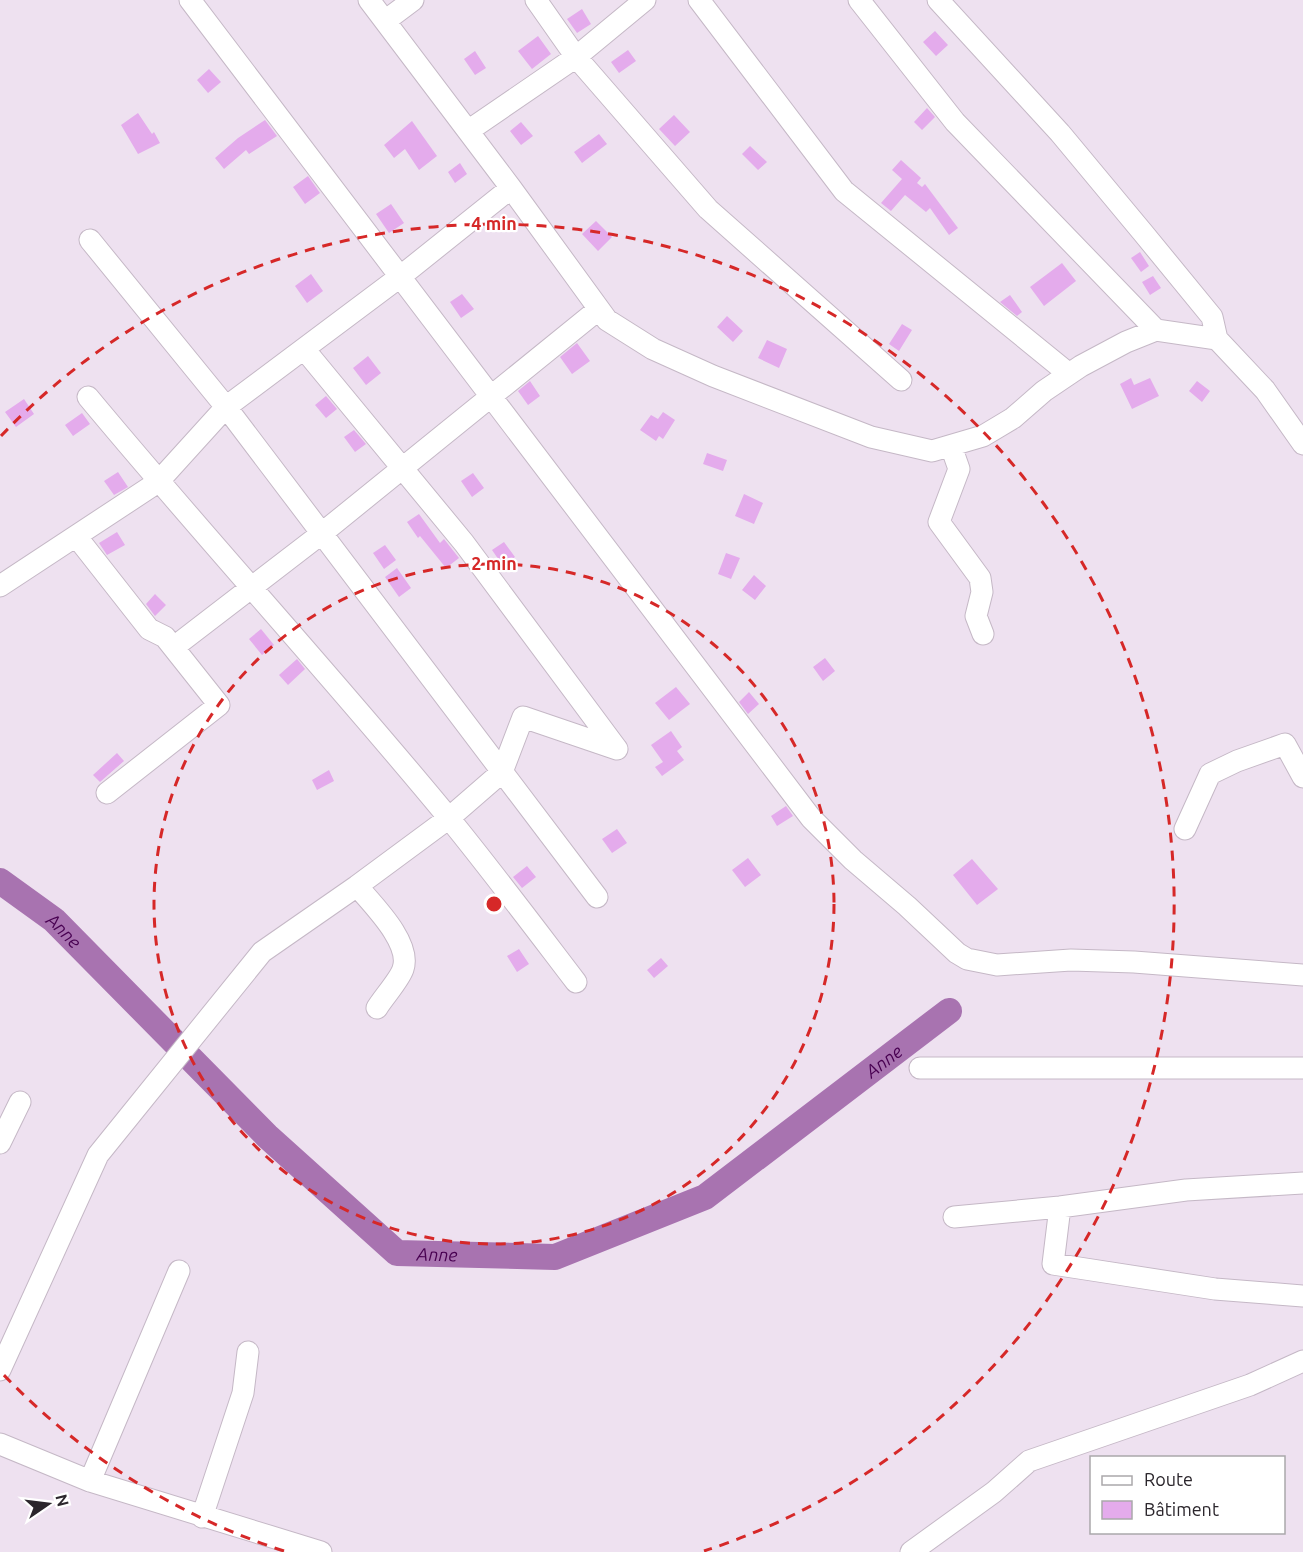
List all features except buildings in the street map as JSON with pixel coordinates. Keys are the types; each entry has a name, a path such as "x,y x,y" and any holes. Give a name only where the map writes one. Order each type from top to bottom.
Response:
{"street":[{"path":"190,0 811,818 853,860 957,953 967,959 997,965 1081,960 1303,975"},
{"path":"369,0 511,188 606,320 653,349 713,376 871,437 932,451 983,436 1014,418 1044,391 1070,374 1126,342 1156,330 1217,339"},
{"path":"386,21 413,0"},
{"path":"536,0 576,57 708,209 901,380"},
{"path":"468,131 576,57 645,0"},
{"path":"699,0 844,191 1070,374"},
{"path":"859,0 955,122 1156,330"},
{"path":"938,0 1060,133 1144,234 1212,317 1217,339 1264,390 1303,444"},
{"path":"0,586 158,482 226,407 401,276 511,188"},
{"path":"90,240 226,407 597,897"},
{"path":"174,647 253,588 403,469 599,309"},
{"path":"0,1370 98,1155 262,952 449,818 502,772 523,717 617,749 464,543 304,350"},
{"path":"88,397 158,482 253,588 449,818 576,982"},
{"path":"951,446 959,469 939,522 980,578 982,592 976,616 983,634"},
{"path":"76,536 149,630 165,637 219,705 106,793"},
{"path":"1185,829 1210,774 1237,761 1285,744 1303,777"},
{"path":"357,886 387,922 406,956 403,971 377,1008"},
{"path":"920,1068 1303,1068"},
{"path":"0,1143 20,1102"},
{"path":"954,1218 1186,1190 1303,1183"},
{"path":"1060,1207 1053,1264 1215,1289 1303,1296"},
{"path":"90,1481 179,1271"},
{"path":"202,1517 243,1393 248,1352"},
{"path":"912,1552 994,1492 1029,1461 1250,1385 1303,1361"},
{"path":"0,1444 90,1481 321,1552"}],"waterway":[{"name":"Anne","path":"0,881 54,920 267,1136 397,1253 555,1257 705,1197 949,1011"}]}
